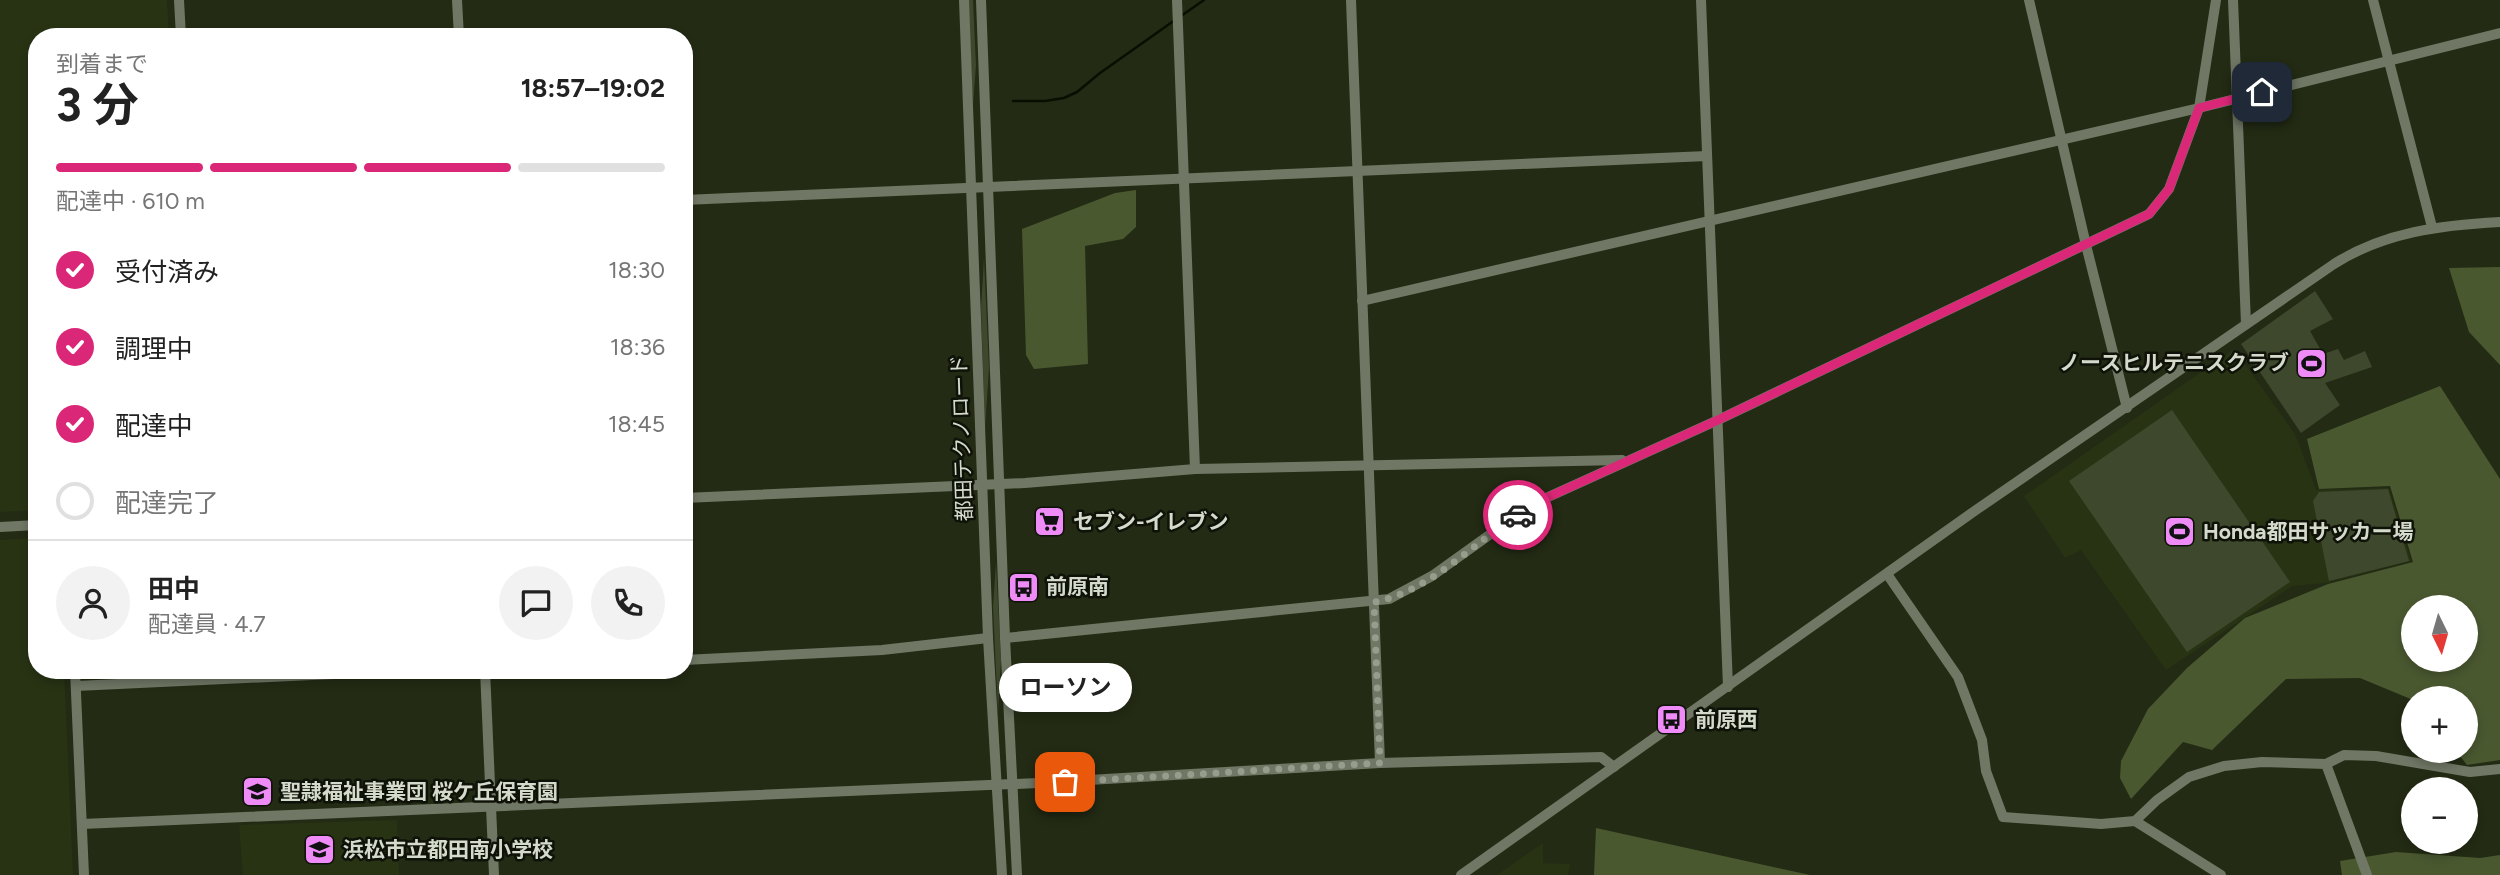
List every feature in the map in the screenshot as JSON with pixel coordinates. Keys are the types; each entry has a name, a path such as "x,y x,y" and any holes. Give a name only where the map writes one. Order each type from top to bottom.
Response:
{"street":[{"path":"179,0 181,28"},
{"path":"457,0 459,28"},
{"name":"都田テクノロード","path":"964,0 988,639 1002,875"},
{"name":"都田テクノロード","path":"981,0 1005,638 1017,875"},
{"path":"1177,0 1195,469"},
{"path":"1351,0 1380,763"},
{"path":"1701,0 1728,687"},
{"path":"2029,0 2127,408"},
{"path":"1005,638 1389,599 1432,576 1546,498 1718,420 2149,214 2169,189 2199,108 2217,0"},
{"path":"2233,0 2246,324"},
{"path":"2373,0 2432,227"},
{"path":"1362,301 2199,108 2500,33"},
{"path":"693,200 1707,156"},
{"path":"1461,875 1887,574 2343,258 2385,239 2432,227 2500,222"},
{"path":"693,498 983,485 1195,469 1629,460"},
{"path":"0,527 28,526"},
{"path":"1887,574 1958,677 1982,740 1986,771 2003,817 2101,824 2135,821 2221,875"},
{"path":"693,660 882,650 988,639"},
{"path":"76,679 84,875"},
{"path":"76,686 226,679"},
{"path":"485,679 494,875"},
{"path":"2135,821 2157,800 2189,777 2224,765 2262,762 2326,764 2344,755 2376,756 2470,772 2500,769"},
{"path":"82,824 998,785 1380,763 1601,757 1614,767"},
{"path":"2326,764 2367,875"}],"shaded area":[{"path":"0,0 167,0 169,28 28,28 28,510 0,512"},
{"path":"968,0 973,0 976,65 973,105"},
{"path":"1136,190 1136,227 1123,239 1085,246 1088,364 1034,369 1026,355 1022,229 1115,193"},
{"path":"984,258 989,368 985,428 981,308"},
{"path":"2500,267 2500,365 2469,332 2449,268"},
{"name":"ノースヒルテニスクラブ","path":"2315,291 2333,319 2310,331 2323,354 2338,349 2344,360 2365,351 2372,367 2325,383 2340,405 2301,433 2241,344"},
{"path":"2234,349 2295,434 2316,490 2389,488 2411,561 2325,583 2292,586 2166,670 2081,550 2065,558 2024,496"},
{"path":"2440,386 2500,479 2500,760 2467,765 2465,763 2478,763 2478,686 2401,686 2401,695 2360,678 2286,679 2212,750 2183,742 2131,799 2120,778 2121,761 2148,709 2187,668 2245,618 2328,584 2413,562 2390,486 2319,489 2307,439"},
{"name":"Honda都田サッカー場","path":"2172,410 2290,582 2187,652 2069,481"},
{"path":"2388,489 2409,561 2329,581 2313,501 2319,492"},
{"path":"28,538 28,679 64,679 73,875 0,875 0,540"},
{"path":"996,563 1001,660 998,713 993,607"},
{"name":"浜松市立都田南小学校","path":"397,820 399,875 243,875 239,825"},
{"path":"1596,828 1810,875 1594,875"},
{"path":"1543,843 1543,863 1570,864 1568,875 1497,875"},
{"path":"2396,852 2480,858 2500,855 2500,875 2342,875 2340,861"}],"waterway":[{"path":"1181,16 1204,0"},
{"path":"1013,101 1045,101 1064,98 1077,92 1175,20"}],"way so far":[{"path":"1065,782 1380,763 1374,602 1389,599 1418,585 1518,515"}],"place":[{"name":"ノースヒルテニスクラブ","path":"2312,363"},
{"name":"セブン-イレブン","path":"1050,522"},
{"name":"Honda都田サッカー場","path":"2180,532"},
{"name":"前原南","path":"1023,587"},
{"name":"前原西","path":"1672,720"},
{"name":"ローソン","path":"1065,782"},
{"name":"聖隷福祉事業団 桜ケ丘保育園","path":"257,792"},
{"name":"浜松市立都田南小学校","path":"320,850"}],"route":[{"path":"1518,515 1546,498 1718,420 2149,214 2169,189 2199,108 2262,92"}]}
